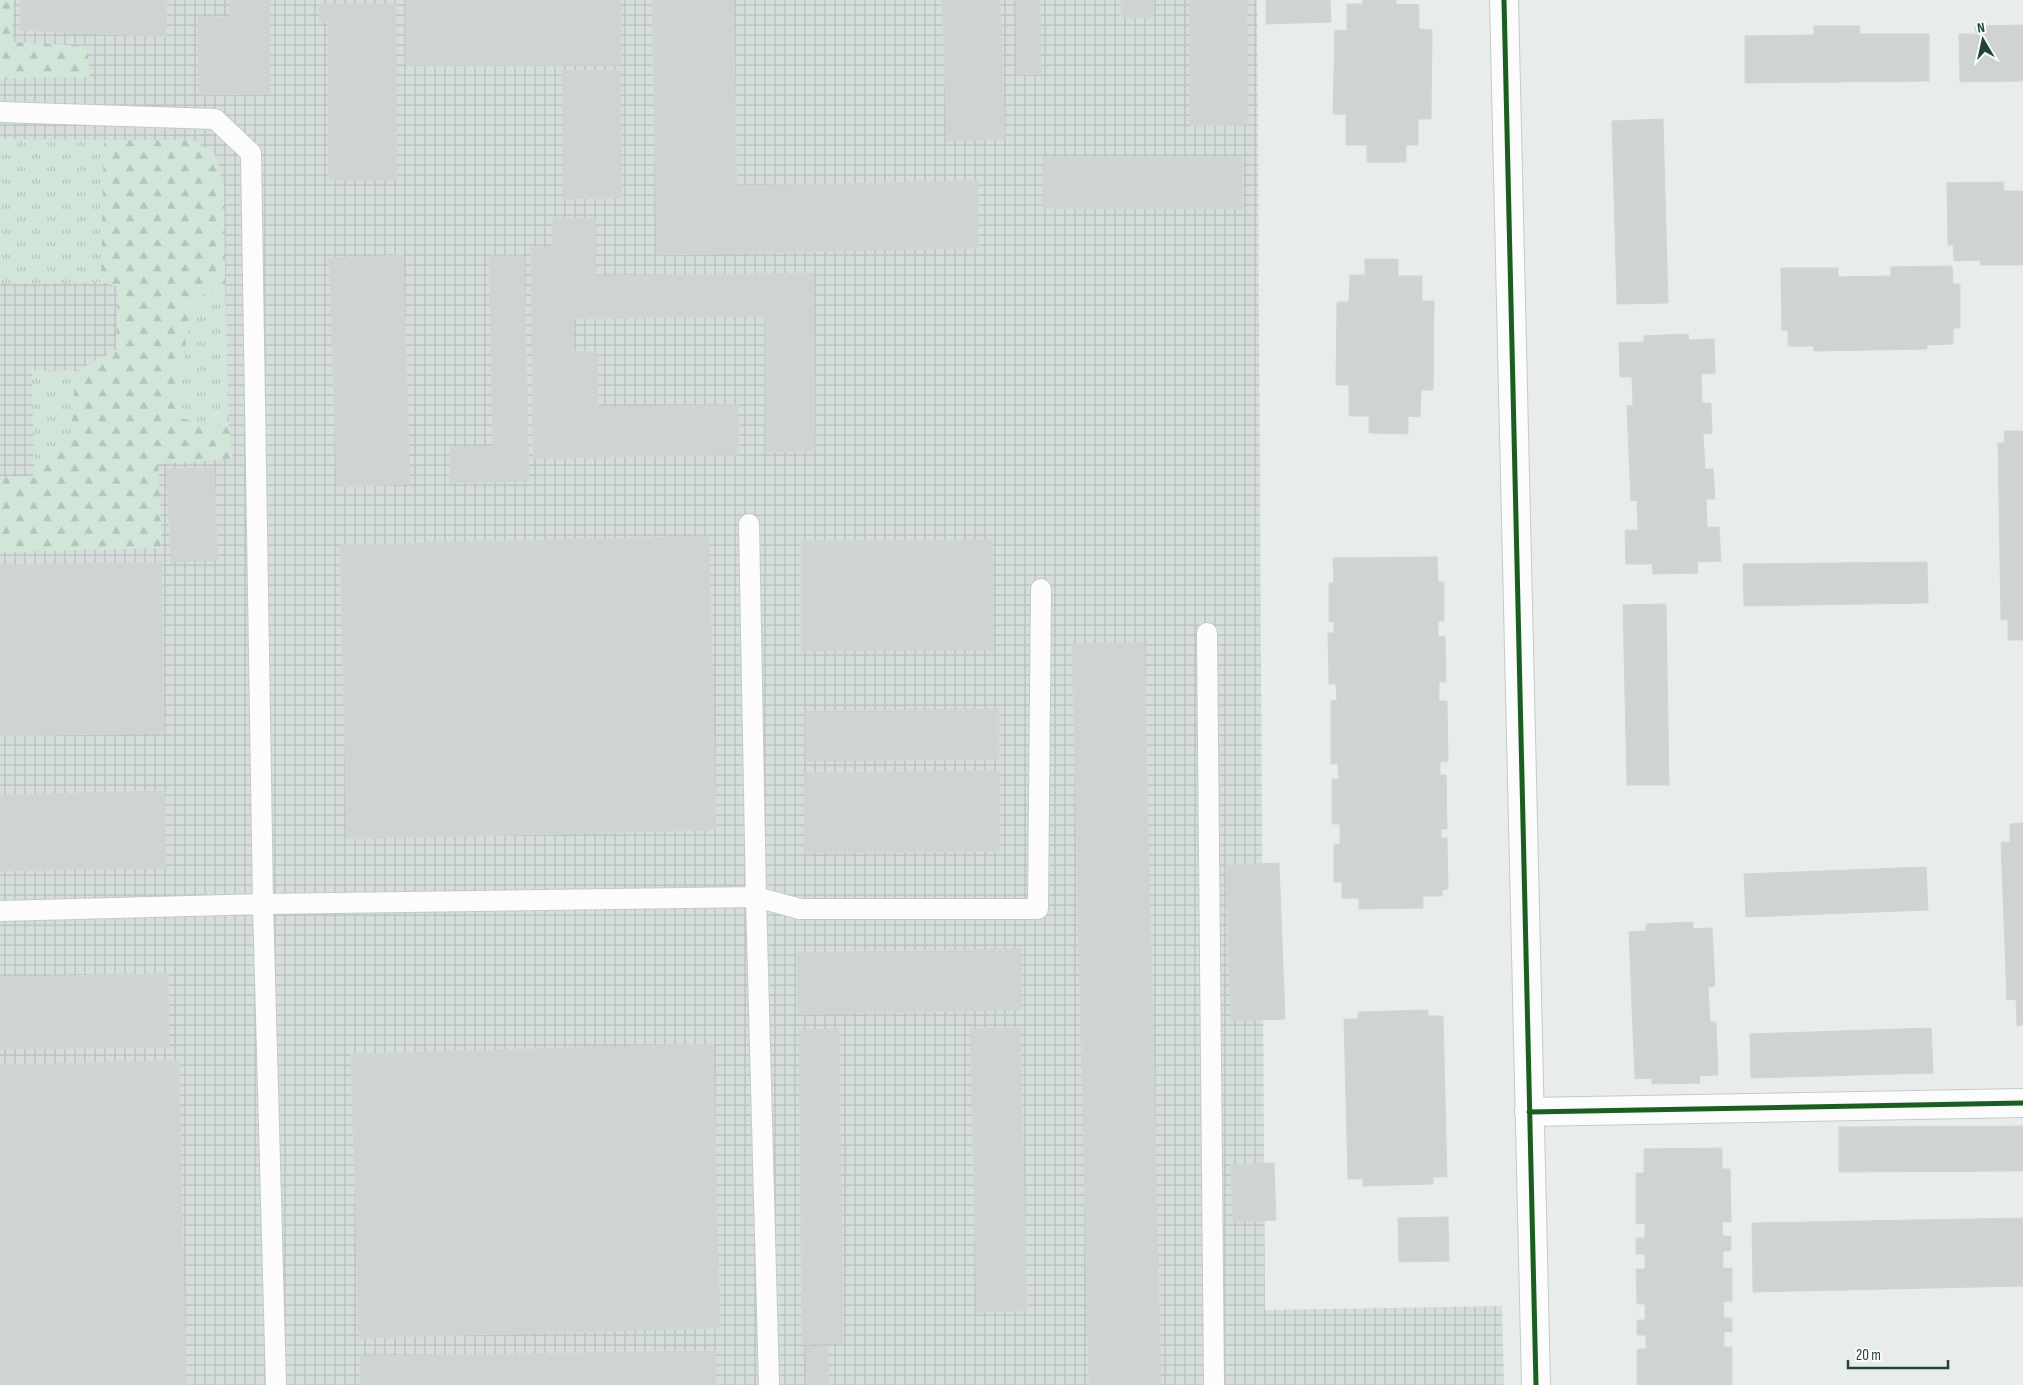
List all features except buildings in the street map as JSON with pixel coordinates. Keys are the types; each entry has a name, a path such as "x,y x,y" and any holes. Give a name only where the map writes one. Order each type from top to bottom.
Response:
{"street":[{"path":"1504,0 1536,1385"},
{"path":"1530,1112 2023,1104"}],"lane":[{"path":"0,112 215,119 251,153 264,904 276,1385"},
{"path":"749,524 768,1385"},
{"path":"0,911 264,904 756,898 800,908 1038,909 1041,589"},
{"path":"1207,633 1214,1385"}],"shaded area":[{"path":"0,0 1257,0 1265,1310 1502,1306 1504,1385 0,1385"}],"green space":[{"path":"0,0 14,0 12,42 87,46 90,77 0,79"},
{"path":"0,139 104,140 101,282 0,284"},
{"path":"104,140 193,140 215,154 224,187 225,284 192,300 176,408 183,419 229,426 232,459 158,464 162,548 0,552 0,477 33,476 34,467 71,435 76,371 116,350 118,287 101,282"},
{"path":"225,284 229,426 183,419 176,408 192,299"},
{"path":"32,370 76,371 71,435 34,467"}],"cycle path":[{"path":"1504,0 1536,1385"},
{"path":"1529,1112 2023,1103"}]}
